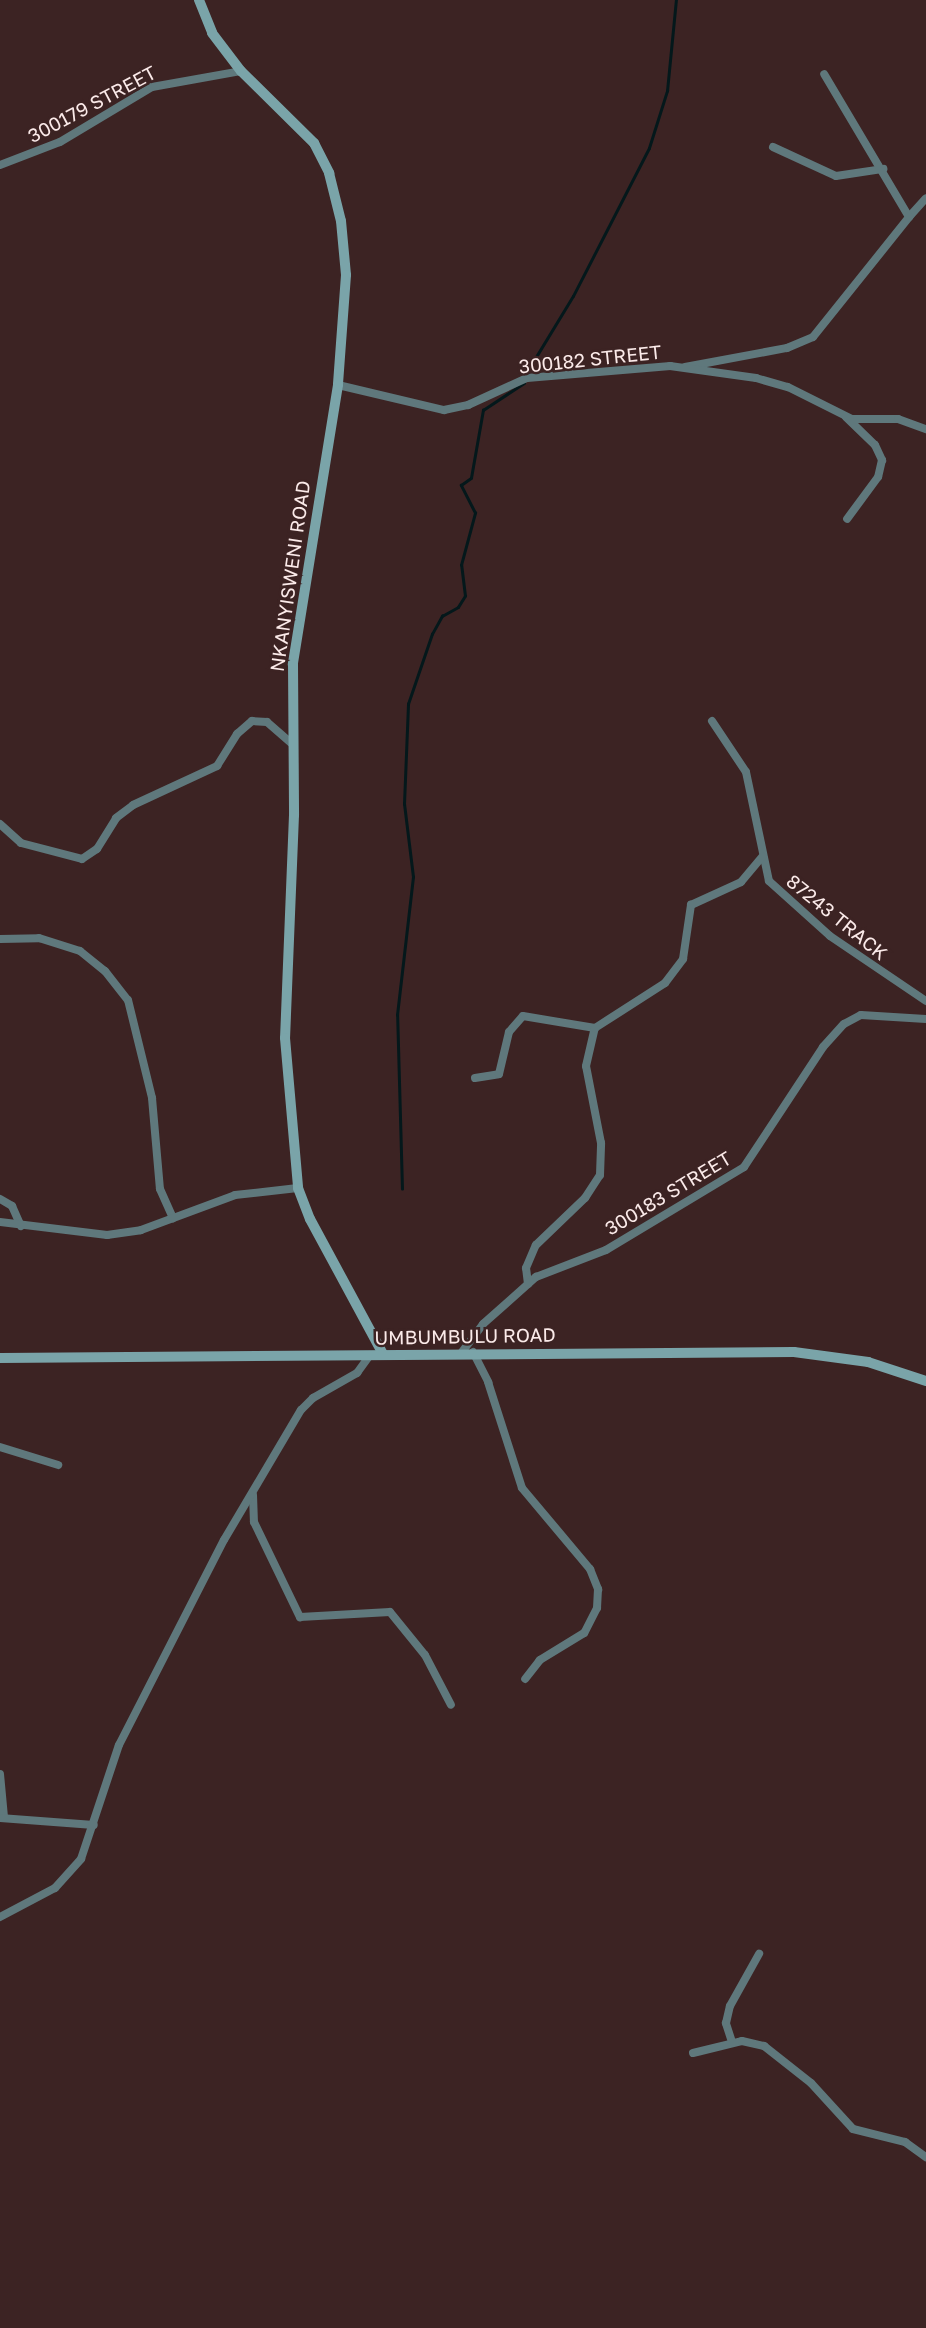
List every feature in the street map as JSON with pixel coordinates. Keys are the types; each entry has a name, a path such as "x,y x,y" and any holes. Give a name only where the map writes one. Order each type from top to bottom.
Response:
{"street":[{"name":"NKANYISWENI ROAD","path":"199,0 212,33 241,71 294,118 314,143 329,173 341,221 346,275 338,385 295,645 285,1025 298,1188 315,1229 383,1354"},
{"name":"300179 STREET","path":"0,165 60,142 152,87 241,71"},
{"path":"824,74 883,169 909,217"},
{"path":"774,147 836,176 883,169"},
{"path":"685,367 787,348 813,337 926,198"},
{"name":"300182 STREET","path":"338,385 444,410 468,405 527,378 639,365 685,367 775,383 845,416 898,419 926,429"},
{"path":"845,416 875,445 882,460 878,477 847,519"},
{"path":"0,824 21,843 82,859 97,849 116,818 133,805 208,773 252,721 267,722 293,746"},
{"name":"87243 TRACK","path":"712,721 743,763 769,881 789,904 871,968 926,1001"},
{"path":"475,1078 499,1074 509,1032 523,1017 595,1028 665,983 683,959 691,905 741,882 762,857"},
{"path":"0,939 39,938 80,951 105,971 128,1000 152,1098 160,1189 173,1218"},
{"name":"300183 STREET","path":"467,1352 476,1332 528,1284 552,1267 606,1250 737,1172 763,1143 823,1046 844,1024 861,1015 926,1019"},
{"path":"528,1284 526,1268 536,1245 585,1198 600,1175 601,1143 586,1066 595,1028"},
{"path":"0,1222 107,1236 141,1230 235,1195 298,1188"},
{"path":"0,1199 15,1209 21,1226"},
{"path":"467,1352 488,1382 522,1488 590,1569 598,1589 597,1608 584,1633 540,1660 525,1679"},
{"name":"UMBUMBULU ROAD","path":"0,1358 467,1352 794,1352 848,1358 926,1381"},
{"path":"0,1917 67,1879 81,1859 126,1731 254,1492 307,1403 357,1374 370,1355"},
{"path":"0,1447 58,1465"},
{"path":"254,1492 254,1522 303,1618 390,1612 425,1655 451,1705"},
{"path":"0,1774 2,1818 94,1825"},
{"path":"732,2042 726,2023 730,2006 760,1954"},
{"path":"693,2053 732,2042 764,2046 811,2083 853,2129 905,2142 926,2157"}],"waterway":[{"path":"525,375 573,296 649,148 667,91 676,0"},
{"path":"402,1189 397,1015 413,877 404,804 408,704 432,634 442,616 458,607 465,596 461,565 475,513 461,485 471,478 483,410 524,383"}]}
